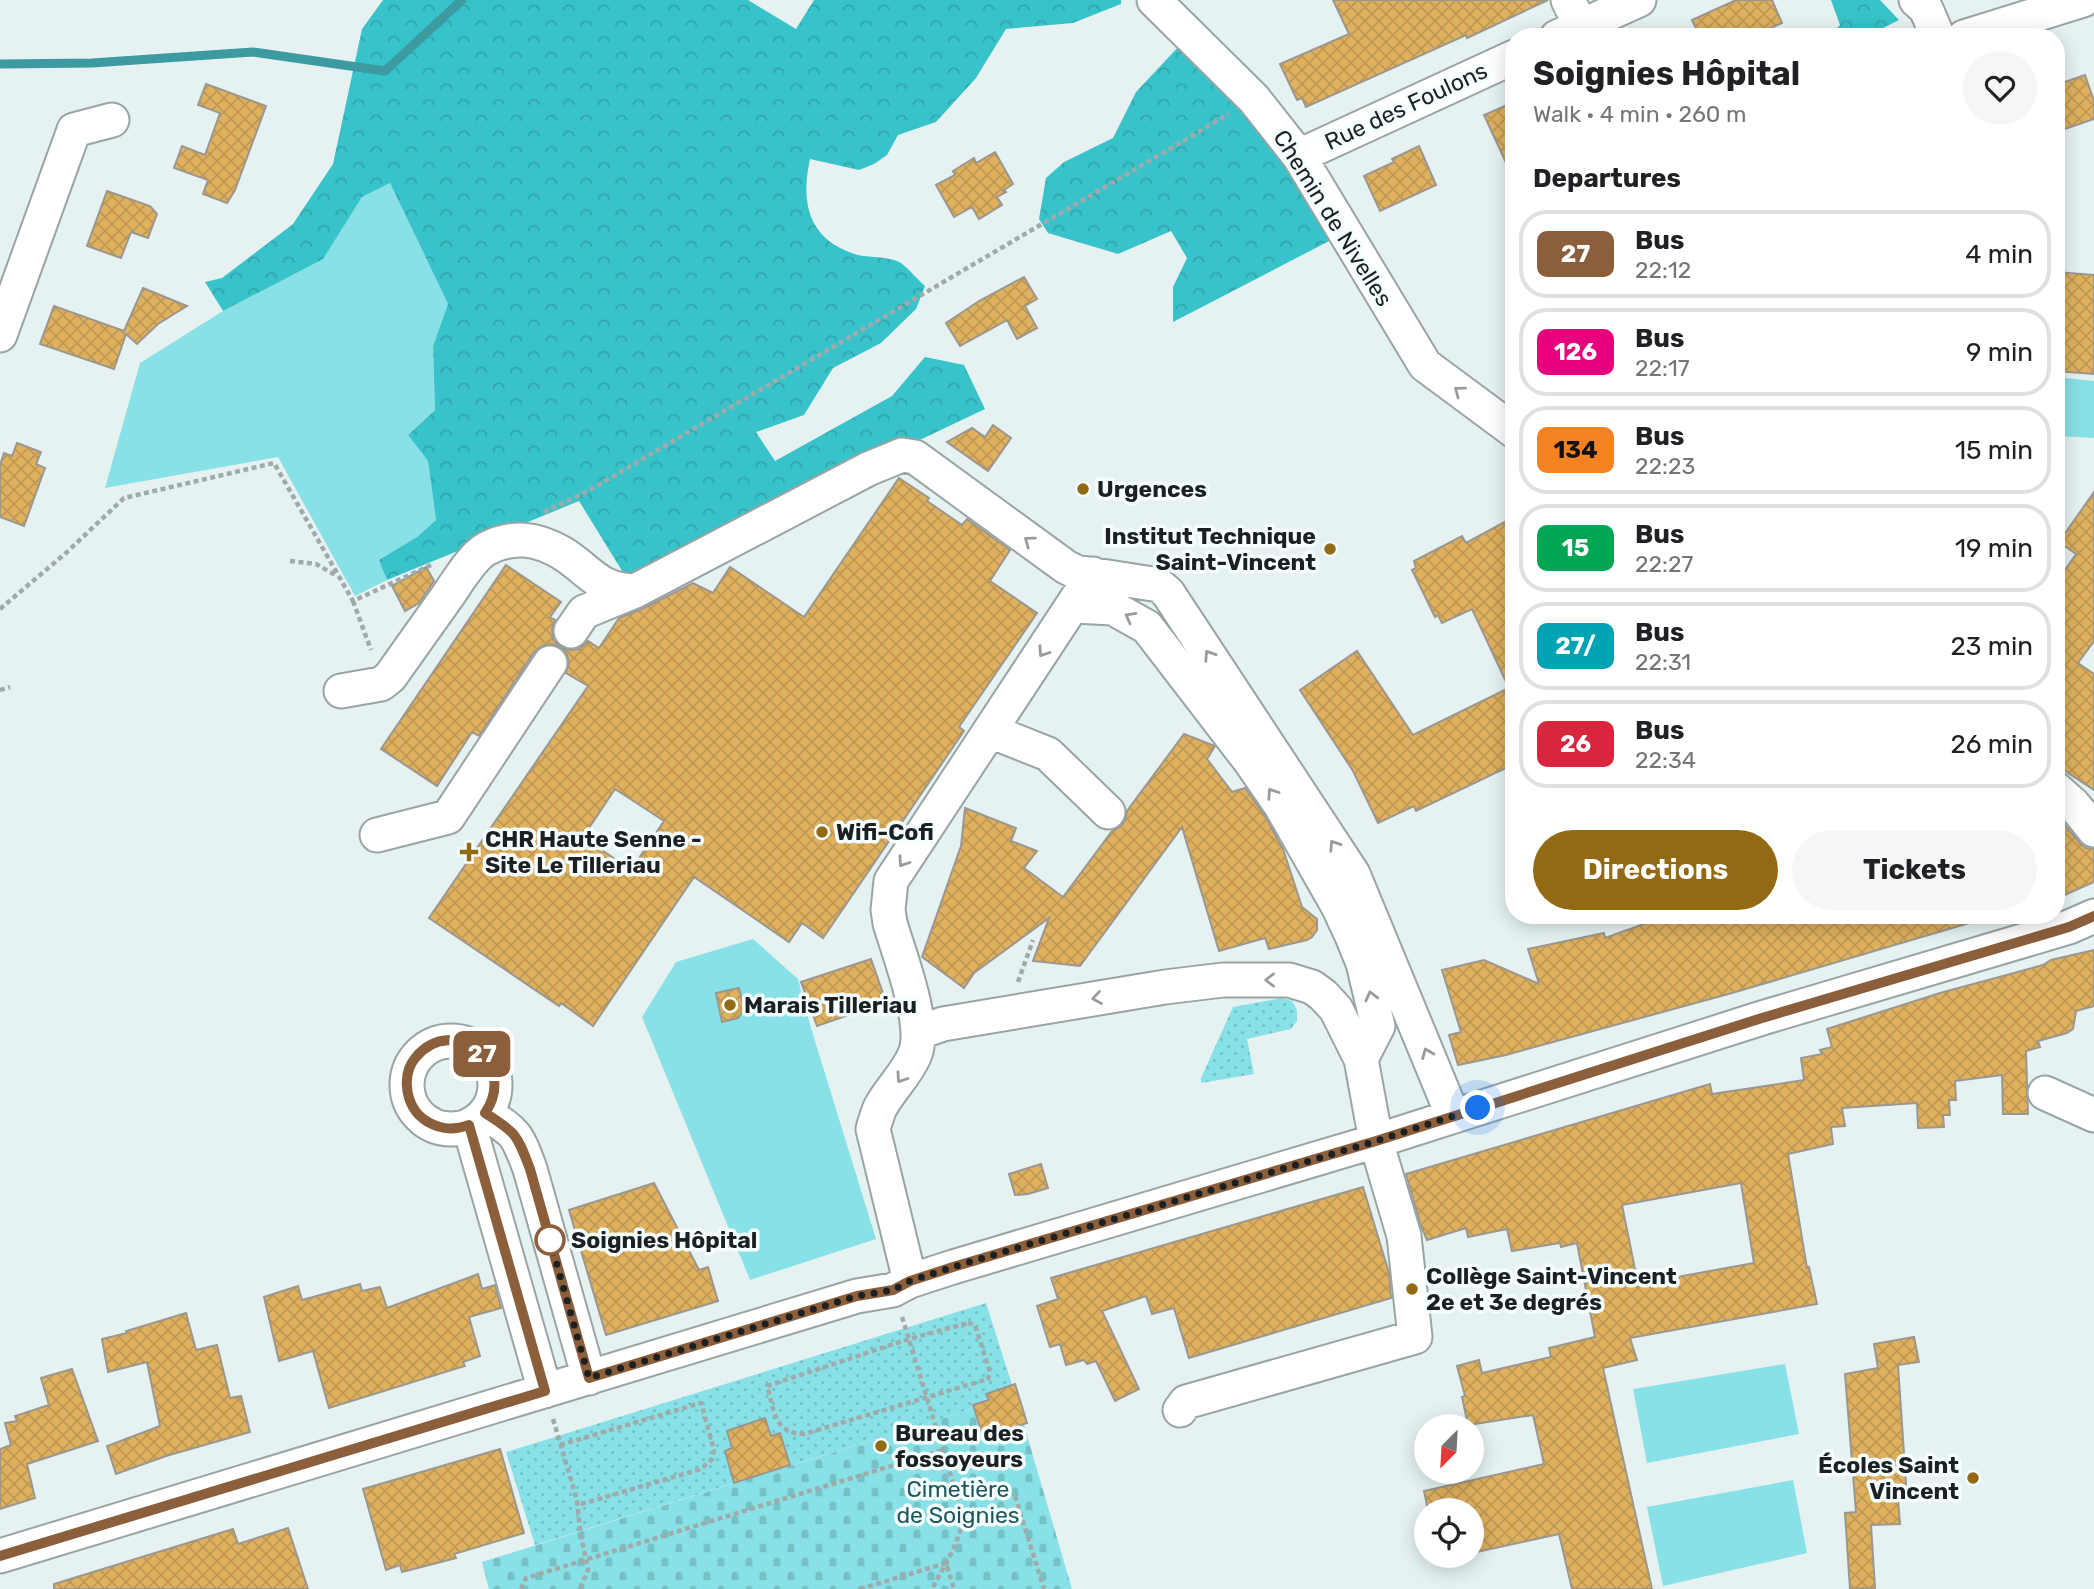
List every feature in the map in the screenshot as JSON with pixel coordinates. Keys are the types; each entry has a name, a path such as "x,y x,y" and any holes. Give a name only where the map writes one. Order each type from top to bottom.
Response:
{"street":[{"name":"Chemin de Nivelles","path":"1154,0 1254,99 1299,156 1425,366 1505,424"},
{"path":"1569,21 1639,0"},
{"path":"1916,0 1926,9 1934,28"},
{"path":"1993,28 2084,0"},
{"name":"Rue des Foulons","path":"1299,156 1505,61"},
{"path":"0,335 74,130 112,120"},
{"path":"571,631 584,612 635,591 868,469 902,455 915,457 1066,567 1076,572 1159,585 1168,593 1353,874 1453,1116"},
{"path":"341,691 381,684 390,677 471,564 485,550 515,539 537,541 562,553 604,585 618,590 635,591"},
{"path":"901,1285 873,1129 880,1108 907,1070 916,1051 919,1035 917,1015 890,923 888,910 891,881 1093,574"},
{"path":"1073,606 1113,608 1147,627 1250,761 1281,806 1338,906 1363,963 1378,1026 1361,1059"},
{"path":"377,835 449,817 550,663"},
{"path":"990,731 1048,754 1108,812"},
{"path":"2065,797 2094,830"},
{"path":"0,1556 1376,1141 1762,1018 2069,927 2094,916"},
{"path":"919,1035 943,1024 1223,980 1289,980 1312,987 1336,1009 1361,1059 1376,1141 1405,1236 1415,1337 1186,1402 1180,1410"},
{"path":"2045,1093 2094,1115"},
{"path":"545,1391 477,1119 511,1130 518,1139 530,1169 589,1378"}],"path":[{"path":"539,514 588,491 1254,99"},
{"path":"0,609 67,552 124,498 274,463 354,601 374,657 390,677"},
{"path":"290,561 316,564 338,577"},
{"path":"354,601 440,561"},
{"path":"0,690 10,687"},
{"path":"1007,1013 1033,940"},
{"path":"901,1285 909,1339 963,1515 962,1525 932,1589"},
{"path":"968,1323 975,1325 990,1372 988,1380 926,1398 804,1434 790,1433 780,1426 767,1386 909,1339 968,1323"},
{"path":"545,1391 578,1505 588,1570 580,1589"},
{"path":"560,1445 701,1403 714,1450 712,1459 701,1469 578,1505"},
{"path":"521,1589 526,1577 943,1450"},
{"path":"1015,1496 1044,1589"},
{"path":"860,1589 946,1563"},
{"path":"946,1563 954,1589"}],"green space":[{"path":"383,0 748,0 796,29 814,0 1121,0 1121,4 1073,23 1006,29 976,78 936,122 898,135 887,155 874,164 859,170 810,159 806,191 808,205 812,219 828,240 841,249 858,255 897,261 925,286 916,309 881,343 833,368 804,415 756,432 775,461 892,396 925,357 964,365 985,409 627,579 579,501 387,580 379,560 417,537 436,520 428,461 408,435 435,410 433,346 448,304 390,183 362,197 323,259 223,311 205,282 222,278 293,224 333,164 362,29"},
{"path":"1831,0 1880,0 1899,20 1883,28 1837,28 1840,25"},
{"path":"1182,43 1250,114 1290,167 1333,239 1173,322 1173,287 1187,258 1171,231 1118,254 1048,233 1039,219 1046,178 1064,162 1113,138 1136,92"},
{"path":"390,183 448,304 433,346 435,410 408,435 428,461 436,520 417,537 380,560 387,580 355,596 278,457 105,488 140,363 223,311 322,259 362,197"},
{"path":"2065,378 2094,381 2094,438 2065,436"},
{"path":"753,939 798,979 876,1239 750,1280 642,1017 676,962"},
{"path":"1282,998 1292,1001 1297,1010 1297,1021 1291,1029 1247,1039 1254,1074 1201,1083 1233,1007"},
{"path":"986,1303 1014,1391 983,1400 982,1406 535,1545 506,1452"},
{"path":"1785,1364 1799,1434 1647,1463 1633,1389"},
{"name":"Cimetière de Soignies","path":"1014,1391 1072,1589 489,1589 482,1562 982,1406 983,1400"},
{"path":"1793,1480 1807,1553 1663,1586 1647,1507"}],"building":[{"path":"1333,0 1548,0 1306,107 1302,98 1297,100 1280,64 1349,34"},
{"path":"1736,0 1772,0 1782,23 1771,28 1696,28 1692,20"},
{"path":"2085,75 2094,101 2094,119 2065,129 2065,82"},
{"path":"206,84 266,106 235,190 227,203 203,194 208,180 174,168 182,146 205,155 220,113 198,105"},
{"path":"1505,106 1505,160 1484,115"},
{"path":"1419,146 1436,185 1380,211 1364,176"},
{"path":"995,152 1013,184 997,197 1002,205 979,219 972,207 954,217 936,185 955,175 953,171 974,158 976,163"},
{"path":"107,191 150,206 157,214 148,238 131,232 121,258 87,246"},
{"path":"2065,273 2094,275 2094,374 2065,372"},
{"path":"1024,277 1037,299 1025,306 1037,328 1017,339 1007,320 960,346 946,323 979,301"},
{"path":"143,288 187,306 158,324 137,344 126,334 114,369 40,344 54,306 124,331"},
{"path":"993,425 1011,438 988,471 947,442 972,428 985,437"},
{"path":"17,443 41,452 36,464 45,468 24,526 0,517 0,465 4,453 12,456"},
{"path":"899,478 962,525 967,519 1010,550 990,581 1037,613 959,727 964,731 823,938 802,923 789,942 694,877 593,1026 429,918 588,686 566,673 569,663 561,647 579,649 588,641 599,648 619,618 693,583 713,593 730,567 804,617","holes":["615,789 664,821 631,870 583,837"]},
{"path":"2094,492 2094,641 2078,663 2094,674 2094,790 2065,771 2065,570 2076,554 2065,546 2065,533"},
{"path":"1505,522 1505,679 1472,609 1442,623 1438,615 1435,617 1412,570 1416,568 1414,561 1462,536 1466,543"},
{"path":"506,565 561,602 550,617 555,620 553,639 560,647 552,644 542,646 534,652 479,736 472,732 437,786 381,749"},
{"path":"426,567 434,581 419,603 405,611 392,586"},
{"path":"1357,651 1413,735 1505,690 1505,768 1416,811 1414,806 1378,823 1353,771 1300,690"},
{"path":"1184,734 1215,746 1207,759 1232,792 1245,788 1265,816 1283,849 1302,907 1317,919 1317,930 1312,937 1269,949 1265,938 1219,951 1182,827 1080,966 1033,961 1049,918 974,973 964,988 922,957 961,846 965,808 1016,828 1011,841 1037,851 1024,868 1063,897 1112,831 1122,825 1127,811"},
{"path":"2065,826 2086,848 2094,849 2094,882 2065,895"},
{"path":"1644,924 1966,924 1732,993 1506,1055 1458,1065 1449,1035 1461,1032 1442,970 1484,960 1539,984 1528,949 1604,933 1605,938"},
{"path":"2094,950 2094,1006 2076,1011 2073,1029 2067,1033 2038,1041 2040,1047 2026,1051 2028,1114 2003,1114 2002,1075 1955,1081 1956,1100 1949,1100 1950,1115 1943,1115 1944,1127 1918,1128 1917,1103 1842,1108 1845,1126 1831,1127 1833,1144 1788,1154 1807,1268 1809,1267 1817,1304 1630,1338 1637,1360 1603,1368 1652,1589 1572,1589 1559,1534 1484,1550 1484,1498 1425,1498 1424,1491 1455,1484 1484,1484 1484,1478 1544,1464 1533,1415 1484,1423 1484,1414 1466,1414 1462,1397 1465,1396 1457,1366 1479,1360 1482,1373 1551,1357 1549,1348 1595,1337 1577,1243 1512,1251 1507,1229 1468,1237 1466,1228 1427,1240 1406,1174 1710,1084 1712,1094 1804,1080 1801,1058 1822,1054 1820,1050 1832,1047 1827,1029 1940,993 2043,965 2051,960","holes":["1741,1183 1754,1263 1638,1284 1622,1205"]},
{"path":"871,959 886,1002 817,1026 801,982"},
{"name":"Marais Tilleriau","path":"739,988 744,1009 738,1018 722,1022 716,993"},
{"path":"1041,1164 1048,1188 1015,1195 1009,1174"},
{"path":"654,1183 699,1270 708,1267 718,1301 606,1335 569,1210"},
{"path":"1363,1187 1389,1273 1391,1298 1189,1358 1174,1308 1152,1314 1146,1296 1102,1311 1139,1389 1115,1401 1096,1361 1087,1364 1084,1360 1066,1365 1060,1344 1050,1347 1037,1306 1058,1299 1051,1278"},
{"path":"478,1274 482,1289 495,1285 501,1308 469,1317 480,1356 463,1362 465,1366 329,1408 313,1351 279,1361 264,1297 298,1286 302,1300 360,1284 362,1291 380,1287 387,1308"},
{"path":"186,1313 196,1350 217,1345 230,1398 241,1396 250,1432 166,1456 116,1474 107,1446 160,1426 147,1362 108,1372 102,1339"},
{"path":"1914,1337 1919,1362 1898,1365 1907,1498 1898,1499 1900,1524 1871,1525 1875,1588 1850,1589 1845,1513 1856,1512 1845,1374 1878,1368 1874,1344"},
{"path":"72,1369 98,1441 27,1464 35,1498 0,1509 0,1449 11,1445 5,1423 17,1421 15,1416 49,1405 41,1378"},
{"path":"1015,1384 1027,1423 983,1437 973,1405 989,1400 986,1394"},
{"path":"765,1418 771,1436 780,1433 790,1465 734,1483 725,1451 732,1448 727,1431"},
{"path":"500,1449 524,1533 454,1554 456,1558 402,1572 400,1565 386,1570 363,1489"},
{"path":"288,1528 308,1589 54,1589 54,1584 233,1529 238,1544"}],"waterway":[{"path":"0,64 92,63 253,52 385,71 462,0"}],"bus line":[{"name":"27","path":"0,1556 545,1391 469,1125 447,1129 436,1127 414,1111 408,1098 408,1072 414,1059 423,1049 435,1043 449,1040 462,1042 485,1057 492,1069 494,1096 485,1113 511,1130 518,1139 530,1169 589,1378 857,1296 893,1290 910,1281 953,1267 1376,1141 1762,1018 2069,927 2094,916"}],"place":[{"name":"Urgences","path":"1083,489"},
{"name":"Institut Technique Saint-Vincent","path":"1330,549"},
{"name":"Wifi-Cofi","path":"822,832"},
{"name":"CHR Haute Senne - Site Le Tilleriau","path":"469,852"},
{"name":"Marais Tilleriau","path":"730,1005"},
{"name":"Soignies Hôpital","path":"550,1240"},
{"name":"Collège Saint-Vincent 2e et 3e degrés","path":"1412,1289"},
{"name":"Bureau des fossoyeurs","path":"881,1446"},
{"name":"Écoles Saint Vincent","path":"1973,1478"}],"route":[{"path":"550,1240 589,1378 857,1296 893,1290 910,1281 953,1267 1478,1108"}]}
